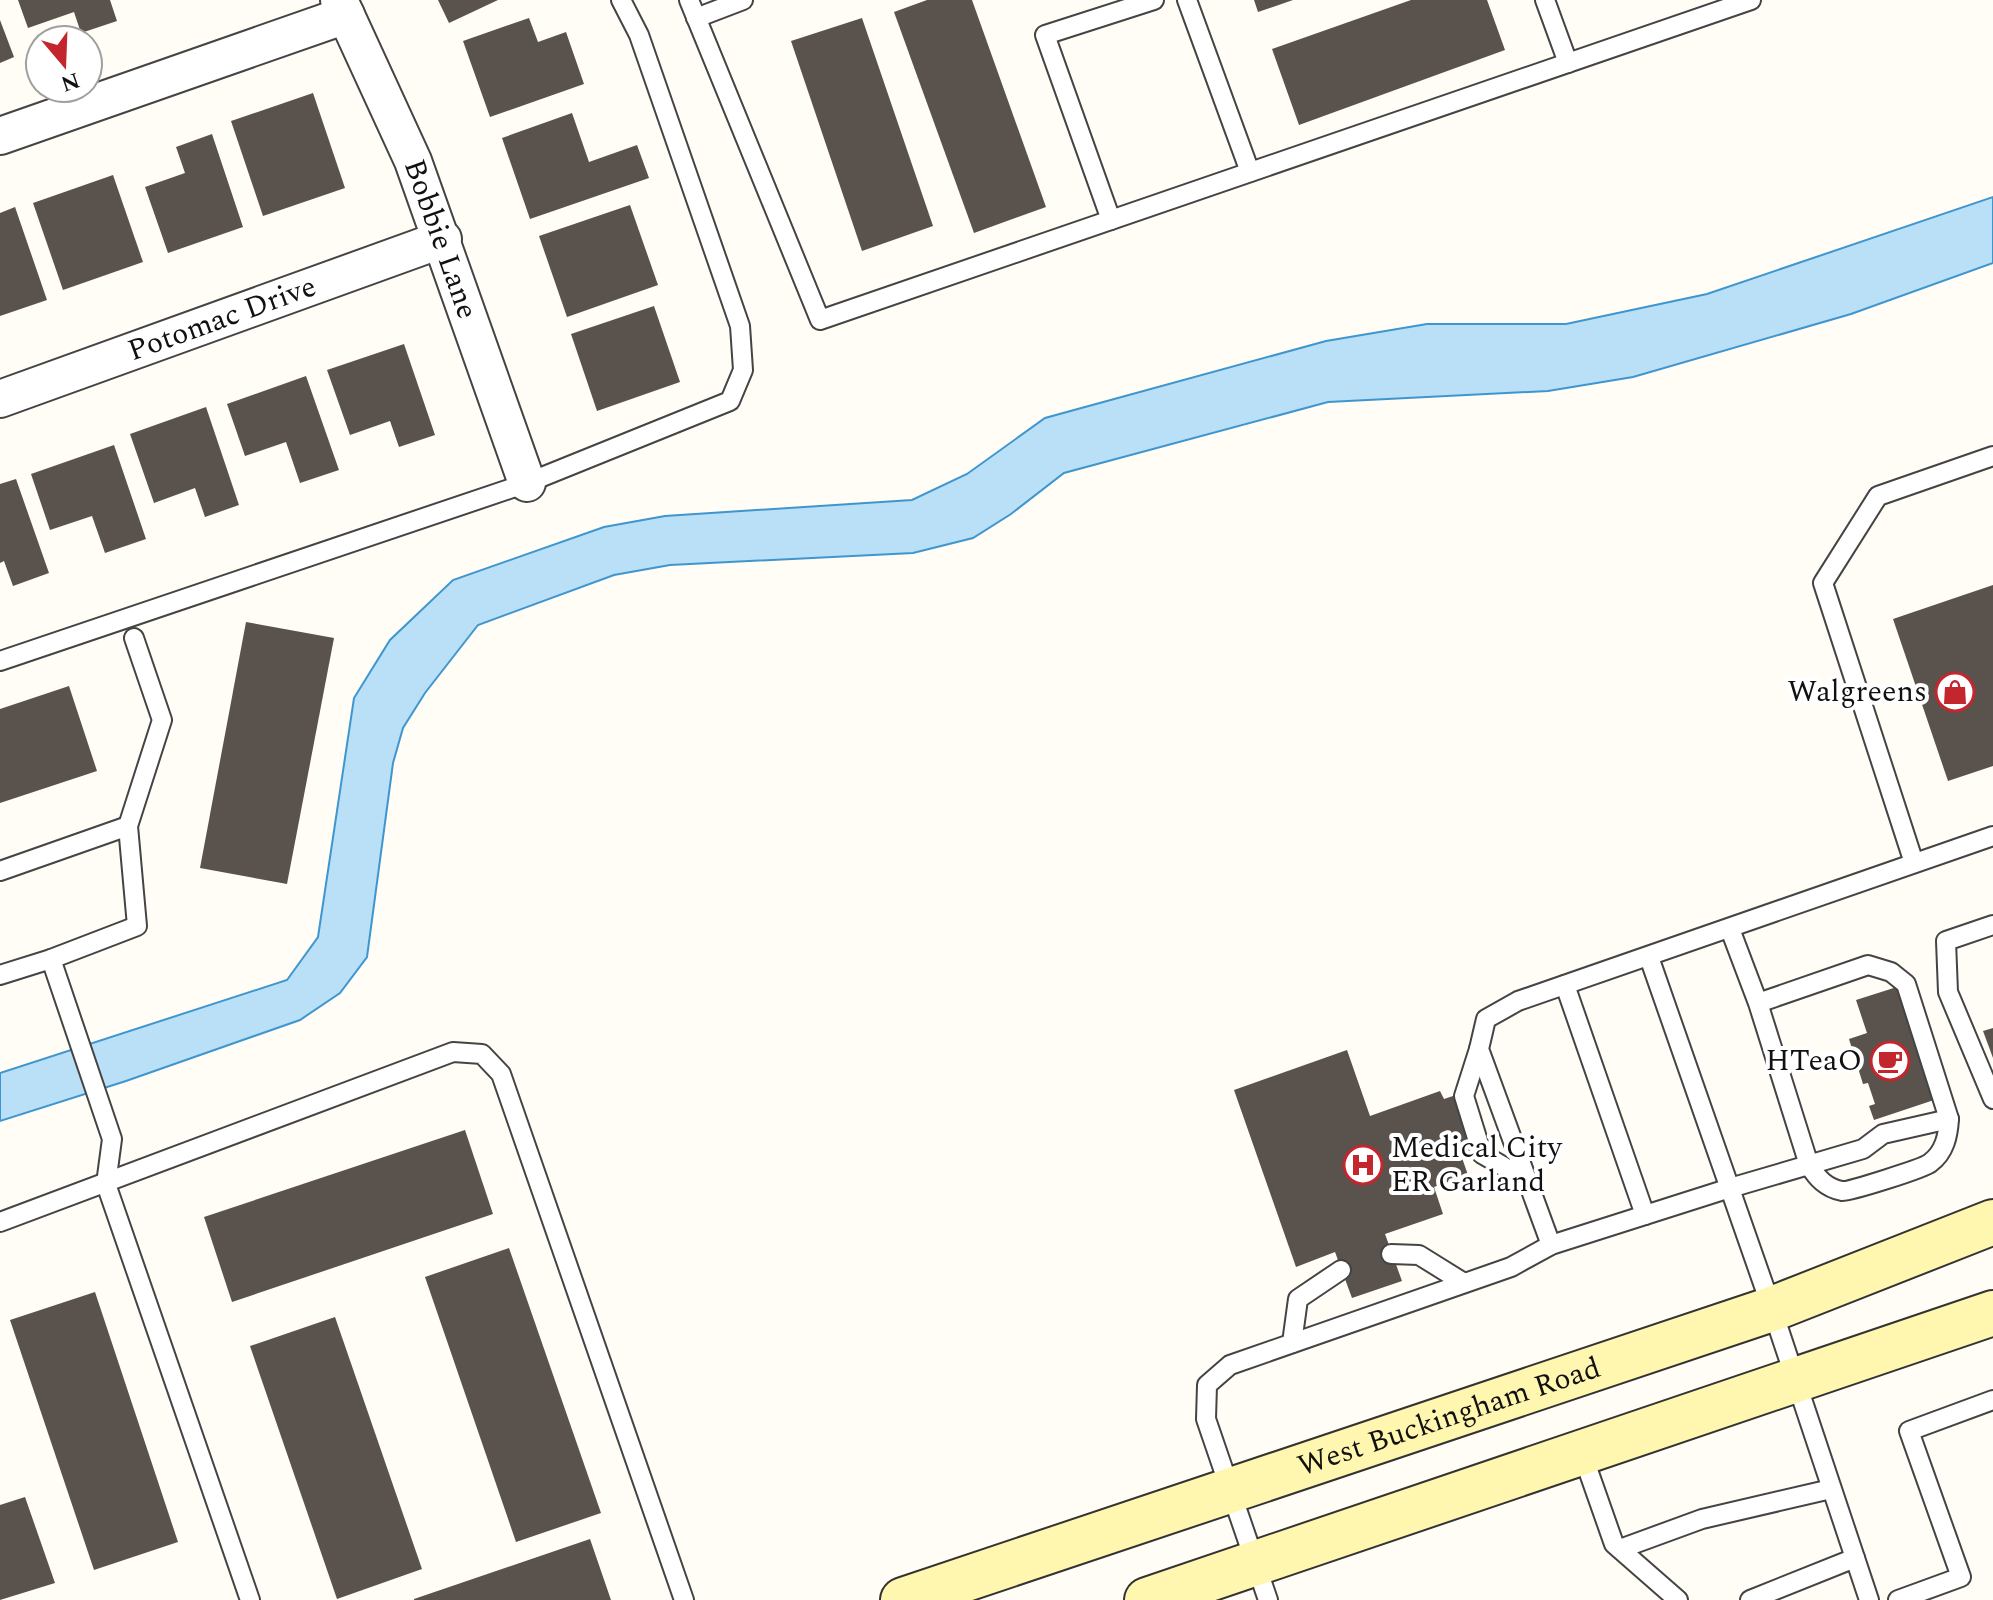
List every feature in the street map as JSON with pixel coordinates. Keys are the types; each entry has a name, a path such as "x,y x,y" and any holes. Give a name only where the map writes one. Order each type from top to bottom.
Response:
{"main road":[{"name":"West Buckingham Road","path":"903,1600 1772,1309 1993,1222"},
{"path":"1147,1600 1262,1582 1582,1453 1993,1313"}],"street":[{"name":"Bobbie Lane","path":"342,7 413,161 527,483"},
{"path":"0,136 342,7"},
{"name":"Potomac Drive","path":"0,399 443,239"}],"lane":[{"path":"0,661 527,483 730,401 743,370 740,326 639,35 621,0"},
{"path":"743,0 693,9 820,320 1568,63 1702,8 1751,0"},
{"path":"1111,220 1045,35 1154,0"},
{"path":"1187,0 1250,172"},
{"path":"1545,0 1568,63"},
{"path":"1914,863 1823,583 1878,496 1993,456"},
{"path":"0,975 137,926 128,826 162,720 134,638"},
{"path":"0,871 128,826"},
{"path":"1527,1180 1482,1154 1464,1096 1486,1019 1518,1001 1993,836"},
{"path":"1993,925 1946,941 1948,992 1993,1099"},
{"path":"1730,929 1758,1003 1809,1165 1816,1177 1845,1192 1929,1165 1940,1153 1948,1137 1949,1119 1906,984 1891,972 1868,965 1758,1003"},
{"path":"1649,957 1772,1309 1869,1600"},
{"path":"51,959 112,1139 106,1184 250,1600"},
{"path":"1565,985 1645,1215"},
{"path":"1479,1049 1551,1245"},
{"path":"0,1222 453,1052 482,1054 501,1074 684,1600"},
{"path":"1262,1582 1206,1419 1207,1385 1230,1365 1511,1267 1551,1245 1863,1149 1883,1134 1949,1119"},
{"path":"1391,1254 1419,1255 1464,1283"},
{"path":"1292,1343 1298,1299 1341,1270"},
{"path":"1898,1600 1961,1577 1909,1431 1993,1400"},
{"path":"1582,1453 1614,1544 1678,1600"},
{"path":"1620,1549 1702,1519 1831,1489"},
{"path":"1750,1600 1855,1558"}],"water":[{"path":"1993,197 1993,263 1851,314 1633,377 1548,391 1328,402 1064,473 1011,514 973,538 913,553 670,565 614,575 478,625 425,693 403,728 393,763 367,957 340,993 300,1020 0,1121 0,1073 287,980 318,937 354,698 390,640 453,580 604,527 665,516 912,500 967,474 1045,418 1326,341 1427,324 1566,324 1707,294"}],"building":[{"path":"18,0 110,0 117,21 104,25 78,24 74,12 40,24 27,24"},
{"path":"438,0 498,0 449,23"},
{"path":"927,0 972,0 1046,207 974,233 894,12"},
{"path":"1254,0 1293,0 1258,12"},
{"path":"1411,0 1487,0 1505,50 1299,125 1272,49"},
{"path":"529,18 538,42 566,32 584,84 490,117 463,41"},
{"path":"862,18 933,226 862,251 791,41"},
{"path":"0,20 14,57 0,63"},
{"path":"313,93 345,188 263,216 231,121"},
{"path":"572,113 589,162 637,145 649,178 530,219 502,138"},
{"path":"212,134 243,227 168,253 145,187 185,173 176,147"},
{"path":"113,175 143,262 63,290 33,203"},
{"path":"630,205 658,285 567,317 539,236"},
{"path":"15,207 47,300 0,316 0,213"},
{"path":"654,306 680,382 597,411 571,334"},
{"path":"404,344 435,435 399,447 390,421 350,435 327,370"},
{"path":"306,376 339,470 300,483 286,442 245,456 227,404"},
{"path":"206,407 239,505 205,517 195,488 154,503 130,434"},
{"path":"114,445 146,539 105,553 92,516 50,530 31,474"},
{"path":"16,479 49,573 13,586 4,561 0,563 0,484"},
{"name":"Walgreens","path":"1993,585 1993,766 1948,781 1893,619"},
{"path":"246,622 334,638 287,884 200,868"},
{"path":"69,686 97,771 0,803 0,709"},
{"name":"HTeaO","path":"1900,986 1937,1099 1874,1120 1869,1106 1875,1104 1868,1083 1863,1084 1849,1039 1867,1033 1856,1000"},
{"path":"1993,1028 1993,1058 1983,1031"},
{"name":"Medical City ER Garland","path":"1347,1050 1370,1116 1440,1091 1444,1099 1468,1091 1488,1146 1461,1155 1468,1175 1434,1187 1443,1214 1385,1234 1402,1281 1352,1298 1335,1252 1296,1267 1234,1090"},
{"path":"465,1130 493,1214 232,1302 204,1217"},
{"path":"509,1248 601,1513 516,1542 425,1277"},
{"path":"95,1292 178,1542 94,1570 10,1320"},
{"path":"335,1317 422,1569 337,1599 250,1346"},
{"path":"25,1497 55,1583 0,1600 0,1505"},
{"path":"590,1539 611,1600 414,1600 414,1599"}],"place":[{"name":"Walgreens","path":"1955,692"},
{"name":"HTeaO","path":"1890,1061"},
{"name":"Medical City ER Garland","path":"1363,1165"}]}
